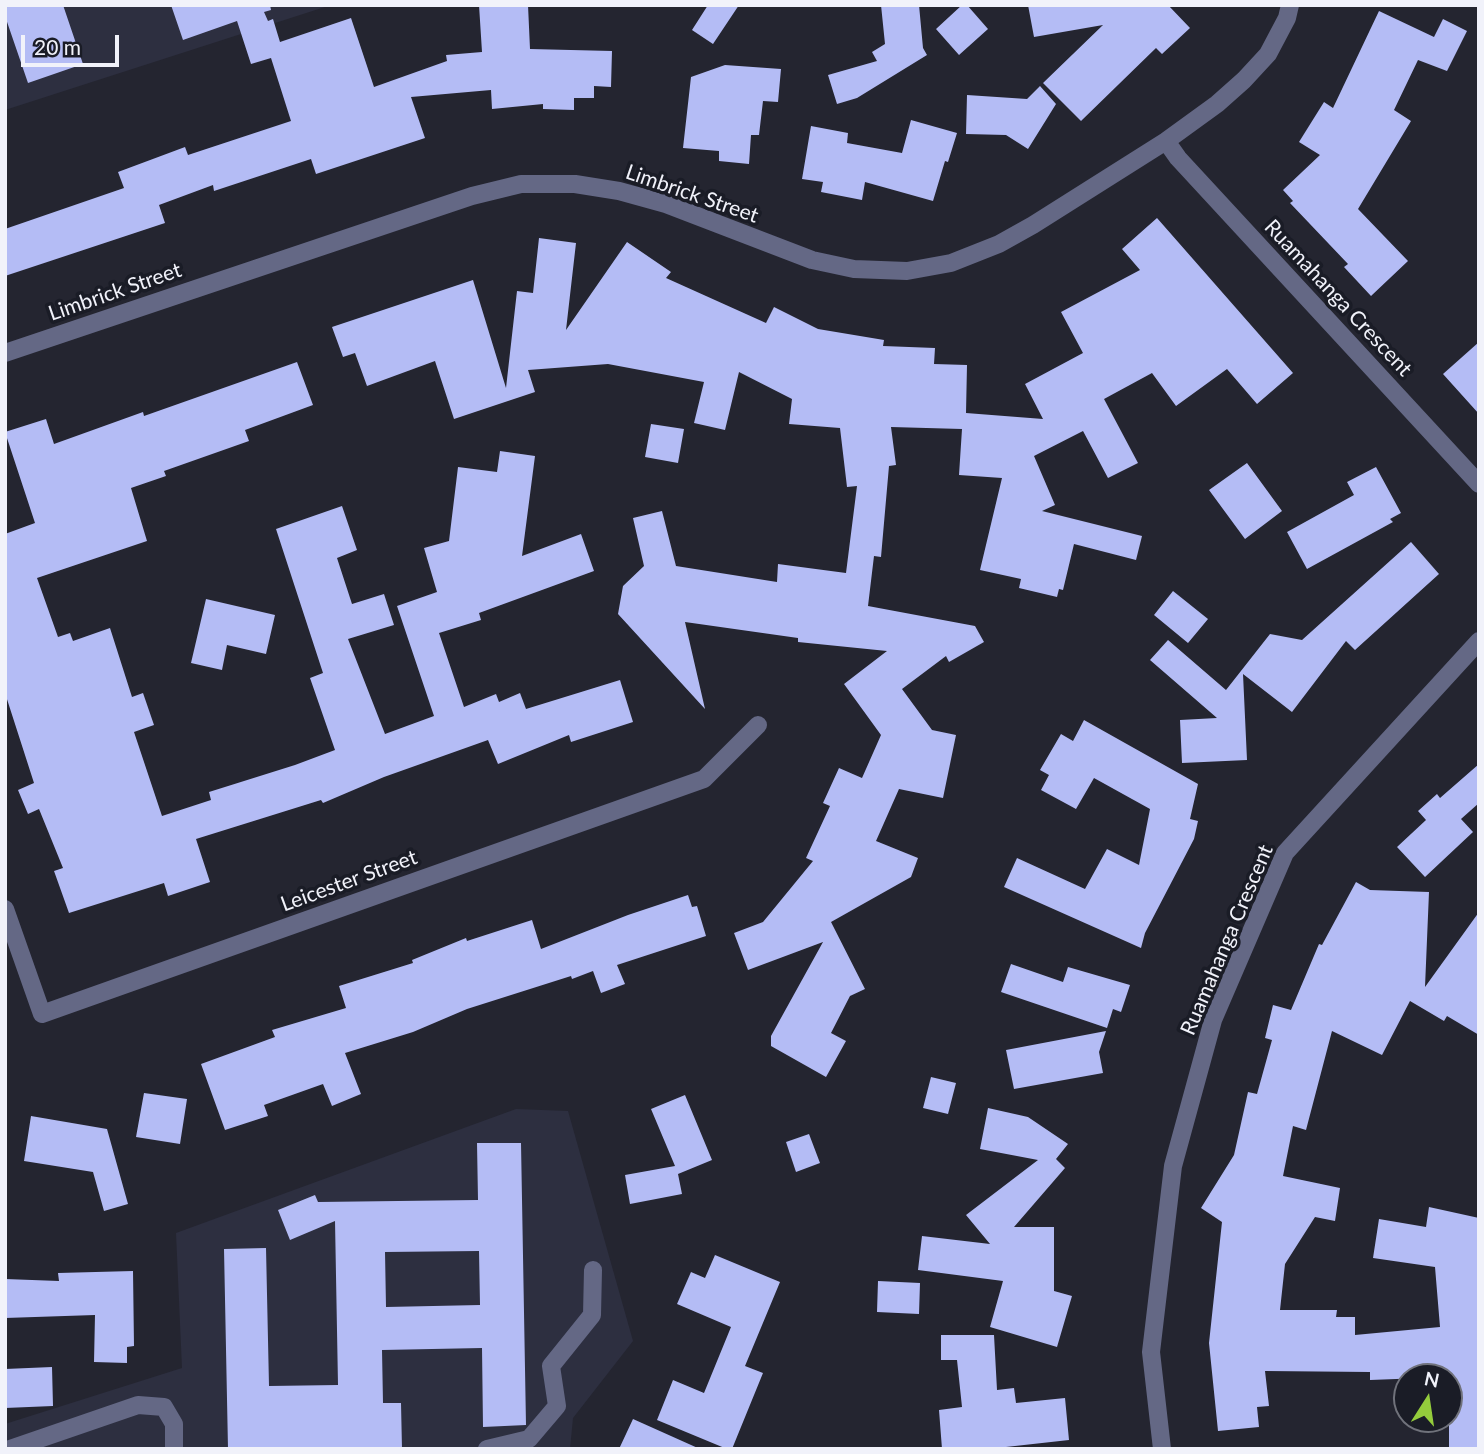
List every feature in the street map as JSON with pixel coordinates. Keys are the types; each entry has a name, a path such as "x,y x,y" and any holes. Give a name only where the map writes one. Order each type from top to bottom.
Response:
{"street":[{"name":"Limbrick Street","path":"5,353 472,196 521,184 575,184 619,191 666,204 812,260 854,269 907,271 951,264 999,244 1033,225 1166,141 1217,104 1268,54 1287,18 1290,5"},
{"name":"Ruamahanga Crescent","path":"1166,141 1178,158 1479,484"},
{"name":"Ruamahanga Crescent","path":"1162,1449 1151,1352 1173,1166 1213,1020 1285,853 1479,641"},
{"name":"Leicester Street","path":"5,909 41,1014 704,779 758,725"},
{"path":"487,1449 529,1439 557,1406 551,1366 592,1315 593,1270"},
{"path":"10,1449 138,1405 164,1407 174,1424 174,1449"}],"shaded area":[{"path":"5,5 331,5 5,110"},
{"path":"516,1109 568,1111 633,1341 573,1418 570,1449 5,1449 5,1424 182,1368 176,1233"}],"building":[{"path":"5,5 63,5 83,64 28,83 5,16"},
{"path":"171,5 270,5 271,10 264,12 268,21 273,19 280,42 351,18 374,87 447,61 446,55 482,52 479,5 528,5 530,49 612,51 611,87 594,86 594,98 574,98 574,110 543,109 543,104 492,109 491,90 411,97 425,138 316,174 311,159 214,191 213,185 159,205 165,223 5,276 5,229 124,188 118,172 185,147 188,155 291,121 271,58 251,64 237,21 183,40"},
{"path":"708,5 739,5 713,44 692,30"},
{"path":"881,5 919,5 923,48 927,55 857,98 837,104 828,75 877,61 872,52 885,44"},
{"path":"962,5 967,5 988,29 959,55 936,29"},
{"path":"1028,5 1168,5 1190,28 1162,54 1156,48 1081,121 1043,83 1103,25 1034,37"},
{"path":"1379,11 1434,37 1443,19 1467,31 1447,71 1418,60 1394,110 1411,121 1358,209 1408,261 1371,296 1344,267 1348,264 1290,203 1293,201 1283,190 1320,155 1299,142 1324,102 1333,108"},
{"path":"725,65 781,69 778,102 763,101 759,135 751,135 749,164 719,161 719,151 683,148 691,77"},
{"path":"1040,86 1056,104 1028,149 1006,135 966,134 967,95 1027,99"},
{"path":"911,120 957,133 933,201 865,182 862,200 821,192 823,182 802,179 811,126 848,133 847,143 902,153"},
{"path":"1157,218 1293,373 1257,404 1227,369 1176,406 1152,373 1104,399 1138,463 1108,478 1083,431 1034,456 1055,505 1042,511 1142,536 1136,560 1074,544 1063,590 1059,589 1057,597 1019,588 1021,579 980,570 1002,478 959,475 962,429 891,427 896,465 889,466 881,557 874,556 868,606 975,626 984,642 949,662 946,656 902,689 932,730 956,735 943,798 899,789 876,841 918,858 911,877 831,922 865,989 850,996 831,1033 846,1041 826,1077 771,1046 771,1036 823,942 748,970 734,933 763,922 813,861 806,858 830,806 823,803 839,768 862,778 881,735 844,684 887,651 798,642 798,638 685,622 705,709 618,614 623,586 644,566 633,518 662,511 676,566 777,582 778,564 846,573 857,486 847,487 840,428 789,424 792,399 739,372 725,430 694,423 704,382 608,364 528,370 535,392 454,419 435,361 367,386 355,353 343,357 332,327 473,280 506,388 517,291 533,293 539,238 576,243 566,330 627,242 671,272 666,278 766,323 774,307 818,329 884,340 883,346 935,348 934,364 967,365 966,413 1043,419 1025,384 1083,353 1061,312 1140,270 1122,249"},
{"path":"1479,342 1479,414 1443,374"},
{"path":"297,362 313,405 245,430 249,441 164,471 166,476 131,488 147,541 37,578 58,637 70,633 73,641 110,628 132,697 143,693 154,725 134,732 162,816 211,800 209,792 335,750 310,678 323,673 276,529 342,506 357,550 337,558 352,604 384,594 394,625 348,639 385,734 434,716 397,606 437,592 424,548 449,541 458,467 497,472 500,451 535,456 522,556 581,534 594,571 479,613 481,620 439,633 464,707 496,694 499,702 520,693 526,709 620,680 633,722 571,742 569,735 498,764 488,740 384,777 323,803 321,800 196,839 210,882 168,896 164,883 69,913 54,871 63,868 39,809 28,814 18,790 34,783 5,693 5,534 35,523 5,432 46,419 54,444 143,412 144,416"},
{"path":"651,424 684,429 678,463 645,457"},
{"path":"1247,463 1282,511 1245,539 1209,490"},
{"path":"1376,467 1401,513 1390,519 1393,522 1307,569 1287,532 1354,495 1347,482"},
{"path":"1411,542 1439,574 1355,650 1346,641 1292,712 1243,674 1247,760 1182,763 1180,720 1217,718 1150,660 1168,640 1226,690 1270,634 1302,640"},
{"path":"1173,591 1208,619 1188,643 1154,615"},
{"path":"206,599 275,615 266,654 227,645 222,670 191,663"},
{"path":"1084,720 1198,784 1190,819 1198,821 1194,839 1145,933 1141,948 1004,887 1017,858 1085,889 1107,849 1139,865 1150,809 1094,778 1076,809 1041,790 1049,775 1040,770 1061,734 1073,741"},
{"path":"1479,764 1479,803 1461,819 1473,832 1425,877 1397,847 1426,820 1418,811 1437,794 1440,798"},
{"path":"1356,882 1370,890 1429,892 1425,987 1479,912 1479,1035 1447,1016 1444,1021 1410,1001 1382,1055 1332,1031 1306,1130 1293,1126 1283,1176 1340,1188 1335,1221 1315,1217 1285,1264 1280,1310 1337,1310 1336,1317 1355,1317 1355,1335 1440,1327 1435,1267 1373,1258 1379,1219 1426,1227 1429,1207 1479,1218 1479,1449 1449,1449 1449,1433 1463,1433 1463,1363 1393,1363 1393,1379 1370,1380 1370,1372 1265,1371 1269,1406 1257,1407 1259,1427 1218,1431 1209,1343 1222,1222 1201,1208 1234,1155 1248,1092 1257,1094 1272,1040 1265,1038 1273,1005 1291,1010 1319,944 1322,945"},
{"path":"688,895 692,907 697,906 706,936 617,965 625,984 601,993 593,971 572,979 571,976 467,1009 413,1032 345,1053 361,1094 332,1106 323,1084 264,1105 268,1116 225,1130 201,1064 275,1037 272,1030 346,1008 339,986 413,963 412,960 466,938 467,941 532,920 541,949"},
{"path":"1011,964 1063,982 1068,967 1130,985 1121,1012 1113,1009 1107,1028 1001,992"},
{"path":"1106,1031 1099,1052 1103,1073 1014,1089 1006,1050"},
{"path":"931,1077 956,1083 948,1114 923,1108"},
{"path":"144,1093 187,1099 180,1144 136,1137"},
{"path":"685,1095 712,1160 678,1174 682,1194 630,1204 625,1175 675,1166 651,1109"},
{"path":"988,1108 1028,1117 1068,1144 1056,1159 1065,1168 1014,1227 1054,1227 1054,1291 1072,1296 1057,1347 990,1327 1003,1281 918,1270 922,1236 990,1244 966,1215 1038,1160 980,1149"},
{"path":"31,1116 107,1129 128,1204 104,1211 93,1172 24,1161"},
{"path":"809,1134 820,1163 796,1172 786,1142"},
{"path":"477,1143 521,1143 526,1425 483,1427 482,1348 382,1350 383,1403 401,1403 402,1449 228,1449 224,1249 266,1248 269,1386 338,1385 335,1221 290,1240 278,1210 315,1195 318,1202 478,1200","holes":["479,1251 480,1305 386,1307 385,1252"]},
{"path":"715,1255 780,1282 745,1366 763,1373 732,1449 657,1420 673,1380 704,1393 731,1327 677,1304 691,1272 705,1278"},
{"path":"133,1271 134,1346 127,1347 127,1363 94,1362 95,1315 5,1318 5,1279 59,1281 58,1273"},
{"path":"878,1281 920,1283 919,1314 877,1312"},
{"path":"941,1335 994,1335 997,1390 1014,1388 1016,1403 1065,1398 1069,1440 988,1449 942,1449 939,1410 962,1407 957,1360 941,1360"},
{"path":"52,1367 53,1406 5,1408 5,1369"},
{"path":"633,1419 700,1449 619,1449"}]}
